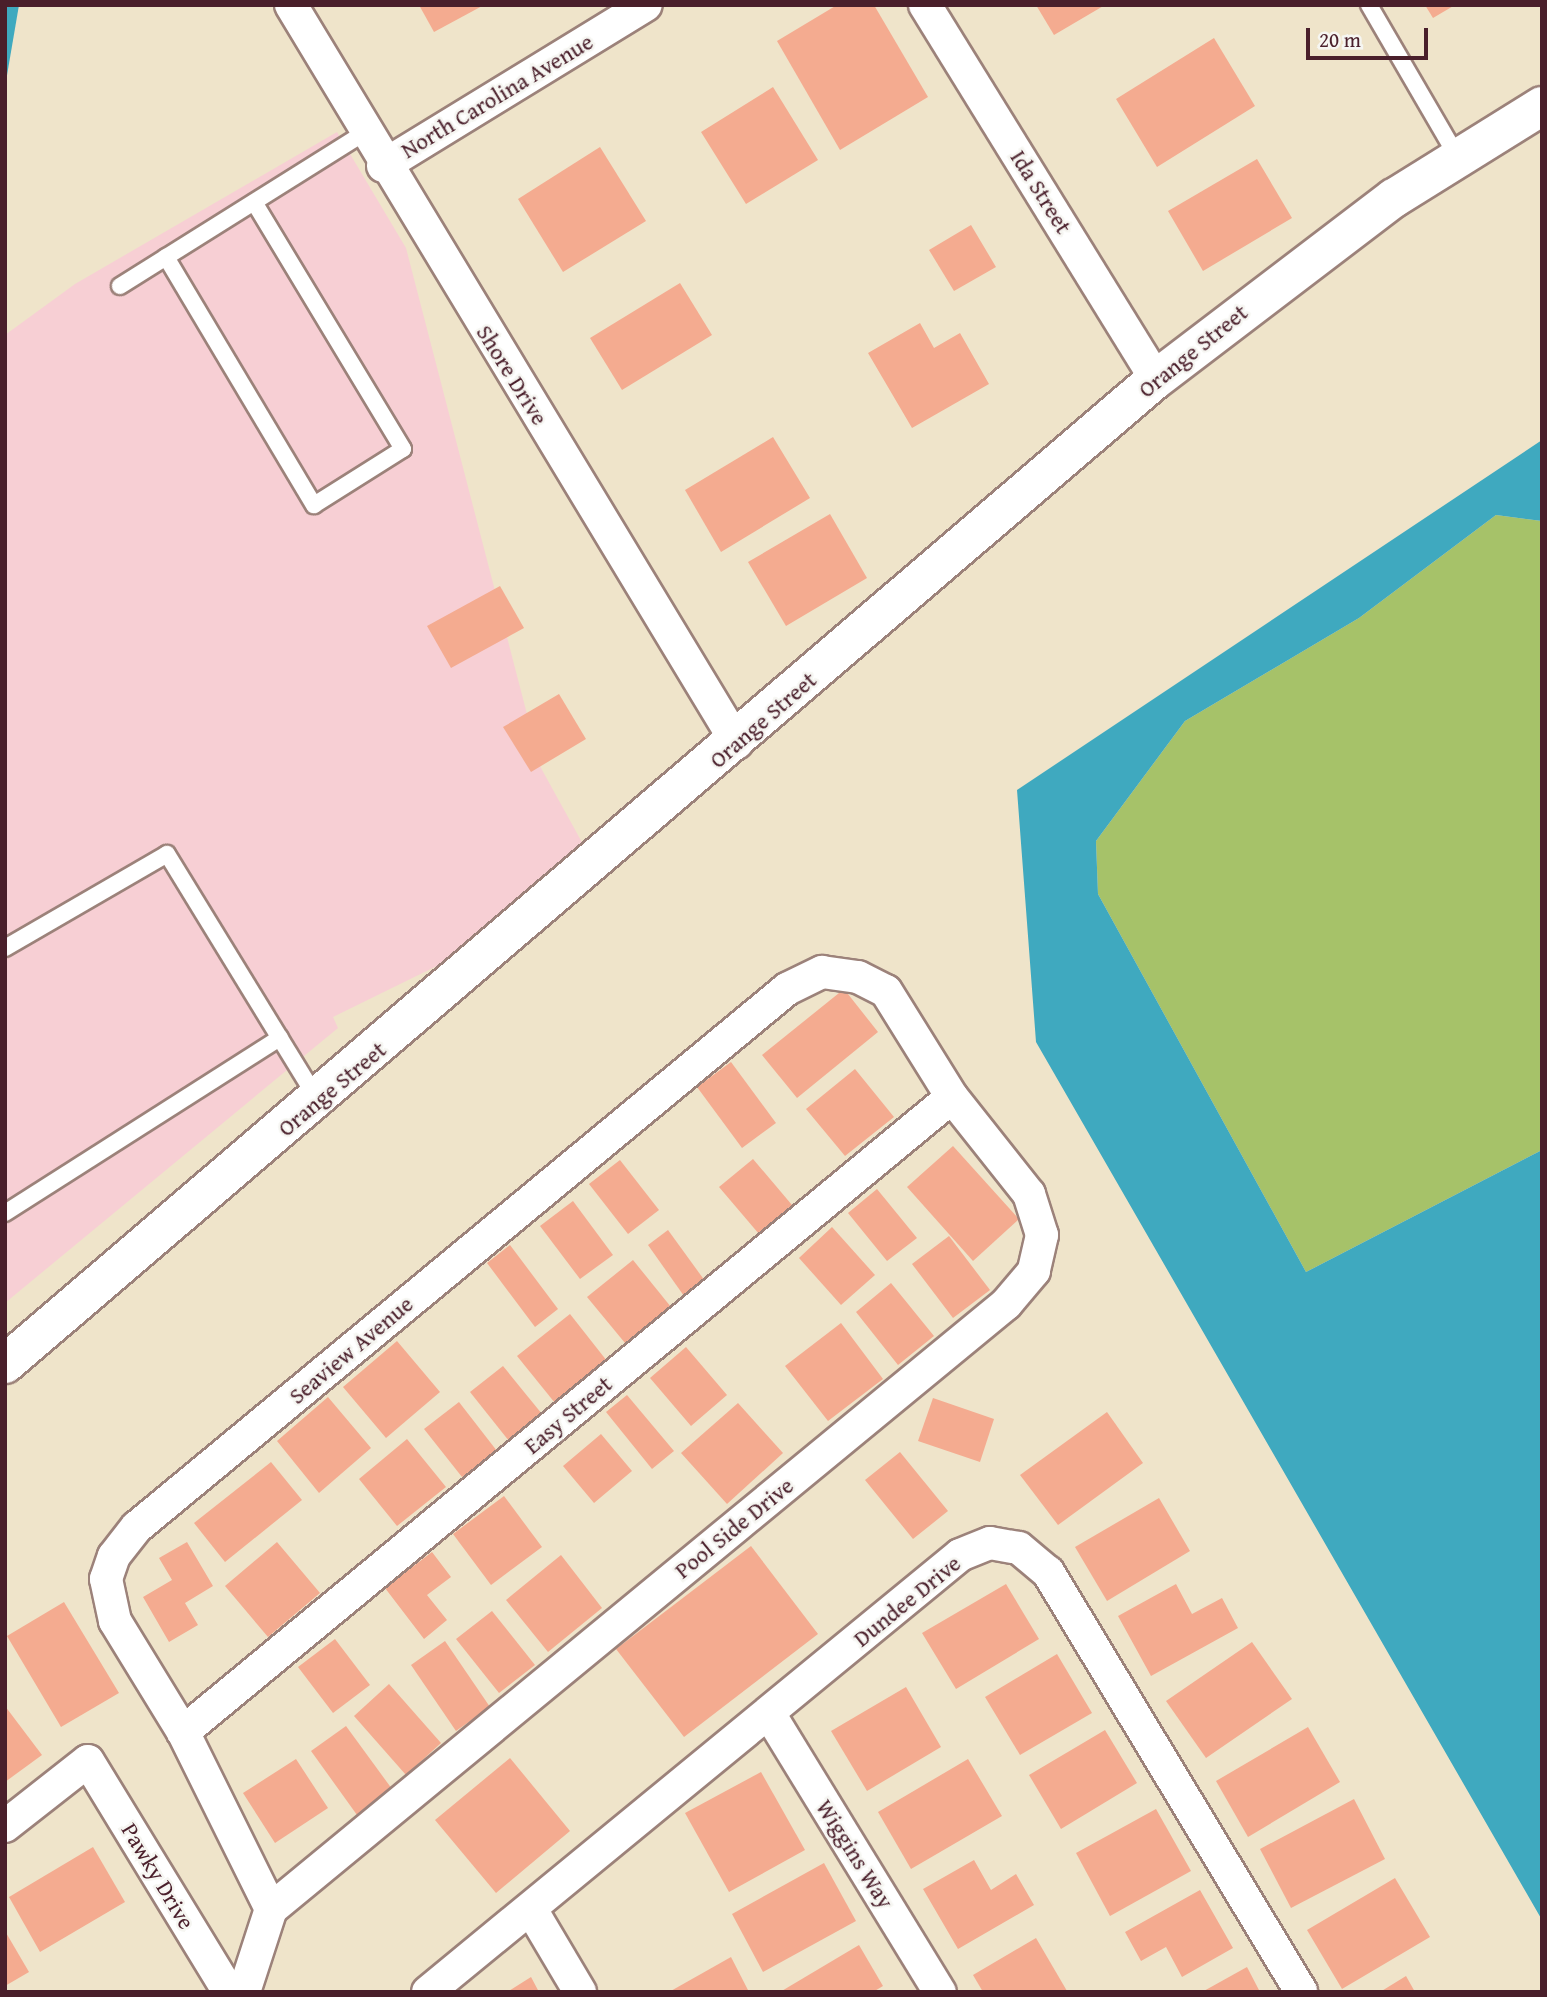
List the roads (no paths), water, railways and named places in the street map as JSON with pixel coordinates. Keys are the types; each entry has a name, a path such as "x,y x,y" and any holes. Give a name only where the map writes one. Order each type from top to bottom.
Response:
{"street":[{"name":"Shore Drive","path":"291,5 383,166 737,743"},
{"name":"North Carolina Avenue","path":"383,166 646,5"},
{"name":"Ida Street","path":"926,5 1156,379"},
{"name":"Orange Street","path":"5,1364 737,743 1156,379 1394,198 1542,106"},
{"name":"Seaview Avenue","path":"271,1909 183,1732 115,1621 106,1579 136,1527 755,1016 822,972 858,977 886,991 952,1097"},
{"name":"Easy Street","path":"183,1732 952,1097"},
{"name":"Pool Side Drive","path":"271,1909 1006,1304 1034,1271 1042,1235 1029,1194 952,1097"},
{"name":"Dundee Drive","path":"428,1992 532,1911 960,1555 990,1543 1019,1548 1048,1572 1301,1992"},
{"name":"Wiggins Way","path":"769,1715 940,1992"},
{"name":"Pawky Drive","path":"5,1826 88,1761 229,1992"},
{"path":"244,1992 271,1909"},
{"path":"532,1911 580,1992"}],"lane":[{"path":"1370,5 1458,158"},
{"path":"120,286 364,133"},
{"path":"166,257 314,505 403,450 254,202"},
{"path":"5,948 167,855 318,1101"},
{"path":"5,1213 280,1038"}],"water":[{"path":"5,5 19,5 5,87"},
{"path":"1542,440 1542,521 1496,515 1359,618 1185,721 1096,841 1098,894 1306,1272 1542,1150 1542,1920 1036,1042 1017,790"}]}
